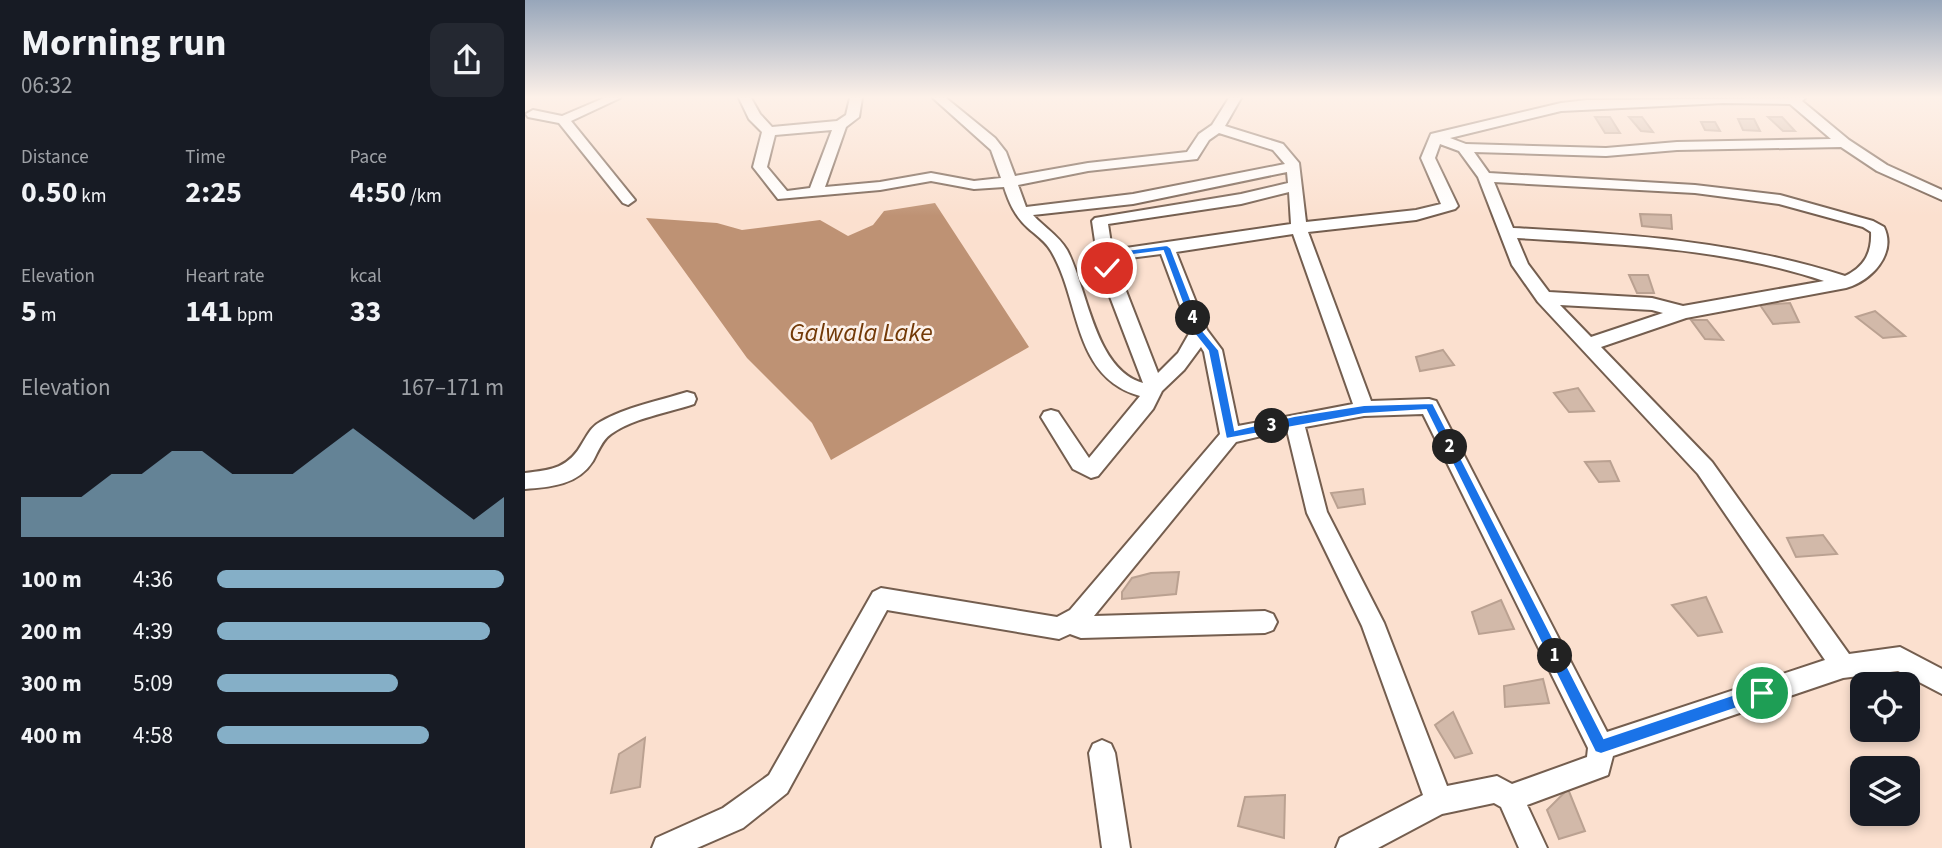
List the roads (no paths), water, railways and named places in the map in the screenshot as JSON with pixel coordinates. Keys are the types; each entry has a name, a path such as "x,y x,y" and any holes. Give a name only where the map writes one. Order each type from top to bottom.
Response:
{"street":[{"path":"577,138 628,200"},
{"path":"767,138 760,167 783,196 880,186 931,177 974,185 1008,182 1088,167 1192,156 1204,138"},
{"path":"816,192 835,138"},
{"path":"983,138 997,148 1008,182 1022,212 1058,248 1101,359 1115,378 1135,390 1149,391 1172,373 1193,346 1199,332"},
{"path":"1248,138 1278,147 1294,166 1299,228 1364,409"},
{"path":"1105,256 1299,228 1416,215 1450,206 1428,158 1436,138"},
{"path":"1437,138 1464,148 1606,152 1677,146 1845,143"},
{"path":"1839,138 1882,168 1942,196"},
{"path":"1464,148 1485,177 1521,265 1544,298 1705,468 1843,666"},
{"path":"1022,212 1133,199 1294,166"},
{"path":"1485,177 1695,189 1780,200 1868,224 1879,230 1880,243 1873,265 1857,278 1684,312 1589,344"},
{"path":"1051,416 1080,463 1091,470 1146,404 1154,387 1107,268 1100,221 1241,199 1296,186"},
{"path":"1509,233 1675,242 1807,267 1846,282"},
{"path":"1167,248 1199,332 1213,350 1230,436"},
{"path":"1544,298 1652,304 1684,312"},
{"path":"525,481 572,473 582,464 594,440 604,429 687,399"},
{"path":"666,848 733,818 778,784 881,598 1059,628 1078,618 1230,436 1364,409 1429,406 1601,747 1599,766 1510,797"},
{"path":"1294,421 1317,513 1373,623 1439,801"},
{"path":"1069,623 1081,627 1265,622"},
{"path":"1601,747 1843,666 1899,660 1942,682"},
{"path":"1102,753 1116,848"},
{"path":"1350,848 1439,801 1497,789 1510,797 1533,848"}],"water":[{"name":"Galwala Lake","path":"935,203 1029,347 831,460 812,423 747,358 646,218 717,223 742,230 820,220 848,236 873,225 884,211"}]}
